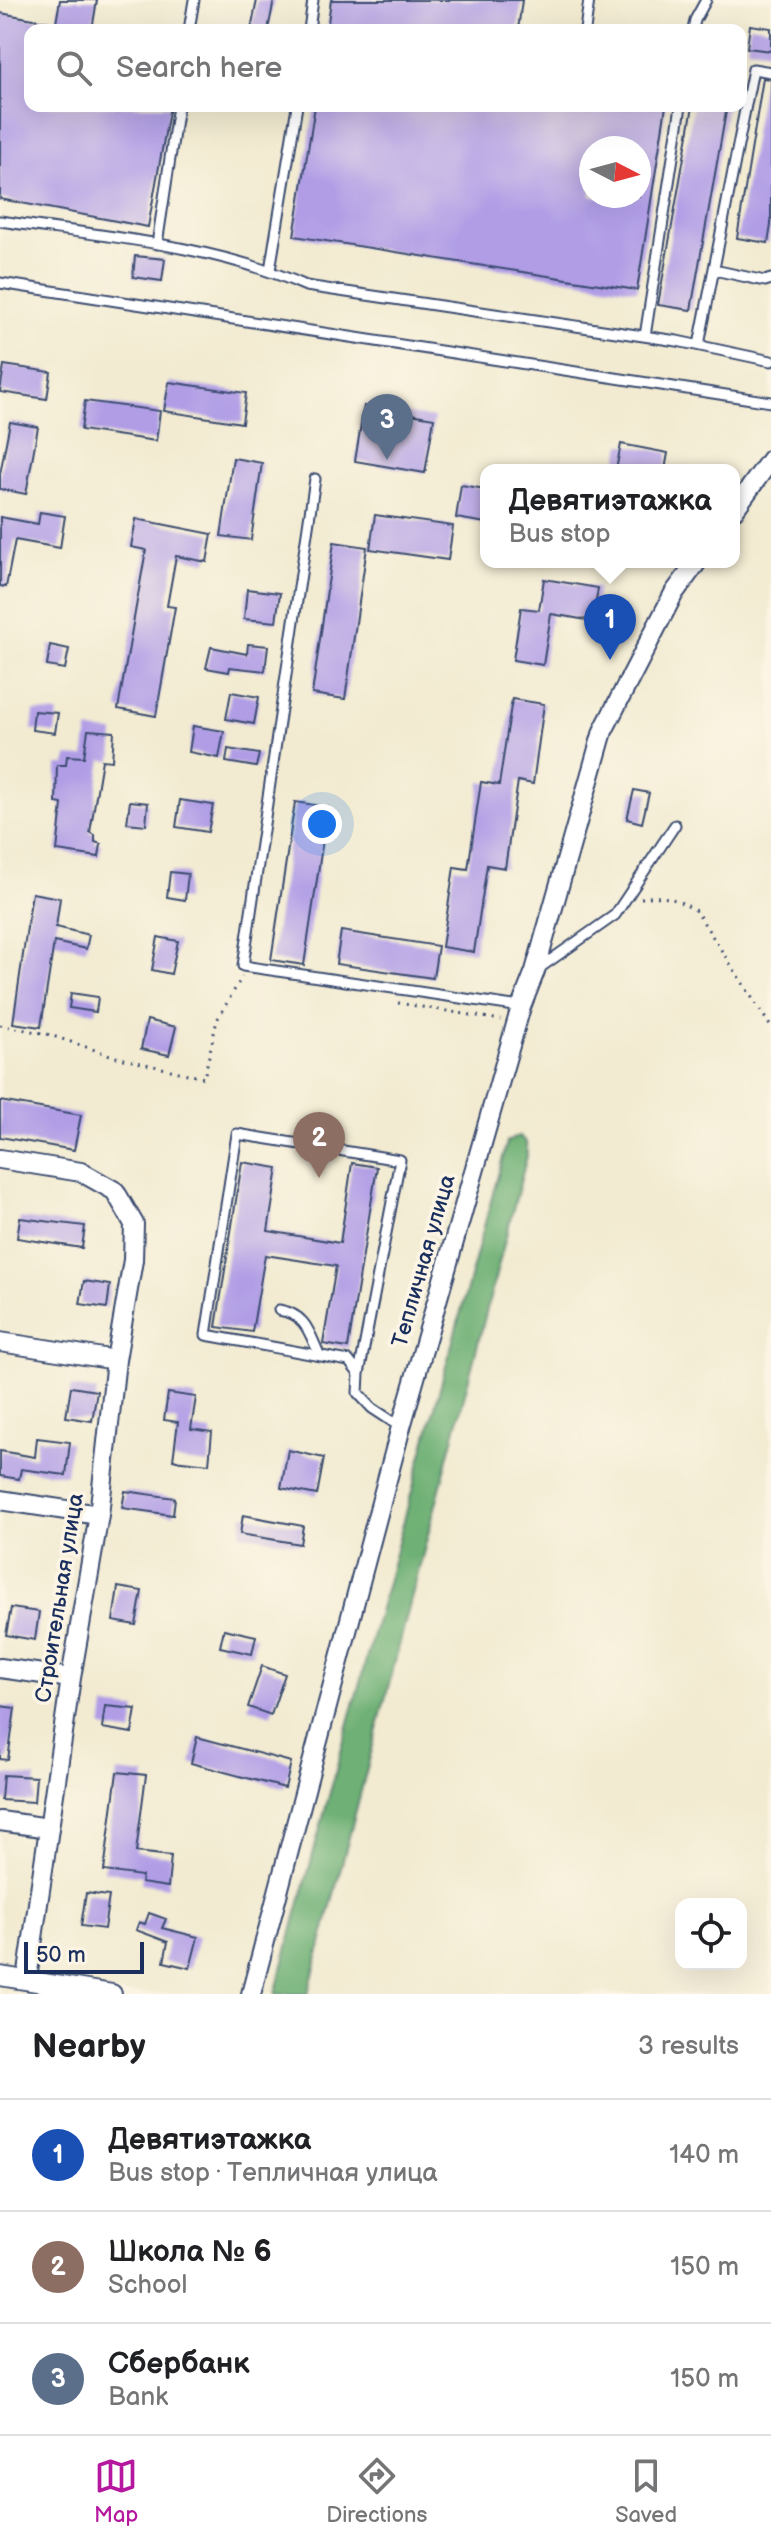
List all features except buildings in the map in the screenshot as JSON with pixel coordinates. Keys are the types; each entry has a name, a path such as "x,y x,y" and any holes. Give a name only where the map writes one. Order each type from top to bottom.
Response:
{"street":[{"path":"740,502 771,459"},
{"name":"Тепличная улица","path":"251,1994 401,1427 603,731 674,593 693,568"},
{"name":"Строительная улица","path":"0,1159 81,1172 115,1191 134,1224 133,1260 116,1360 99,1515 71,1678 27,1979"},
{"path":"0,1342 116,1360"},
{"path":"0,1500 99,1515"},
{"path":"0,1668 71,1678"},
{"path":"0,1821 49,1828"},
{"path":"0,1976 112,1994"}],"lane":[{"path":"190,24 194,0"},
{"path":"310,24 313,0"},
{"path":"586,24 589,0"},
{"path":"694,24 706,0"},
{"path":"747,100 753,69 771,72"},
{"path":"157,244 177,112"},
{"path":"270,270 296,112"},
{"path":"645,336 680,112"},
{"path":"699,345 745,112"},
{"path":"0,221 157,244 270,270 306,286 645,336 771,361"},
{"path":"714,270 765,281 771,279"},
{"path":"0,283 771,402"},
{"path":"315,479 243,966 521,1007"},
{"path":"535,971 615,915 675,825"},
{"path":"359,1374 349,1361 206,1335 237,1134 400,1160 358,1393 372,1408 401,1427"},
{"path":"279,1310 295,1313 305,1323 320,1356"}],"path":[{"path":"623,904 658,895 679,899 696,911 771,1027"},
{"path":"0,1025 47,1034 116,1057 204,1078 217,1020 242,977"}],"green space":[{"path":"519,1136 526,1142 527,1156 308,1994 275,1994 507,1142"}],"place":[{"name":"Сбербанк","path":"387,460"},
{"name":"Девятиэтажка","path":"610,660"},
{"name":"Школа № 6","path":"319,1178"}]}
